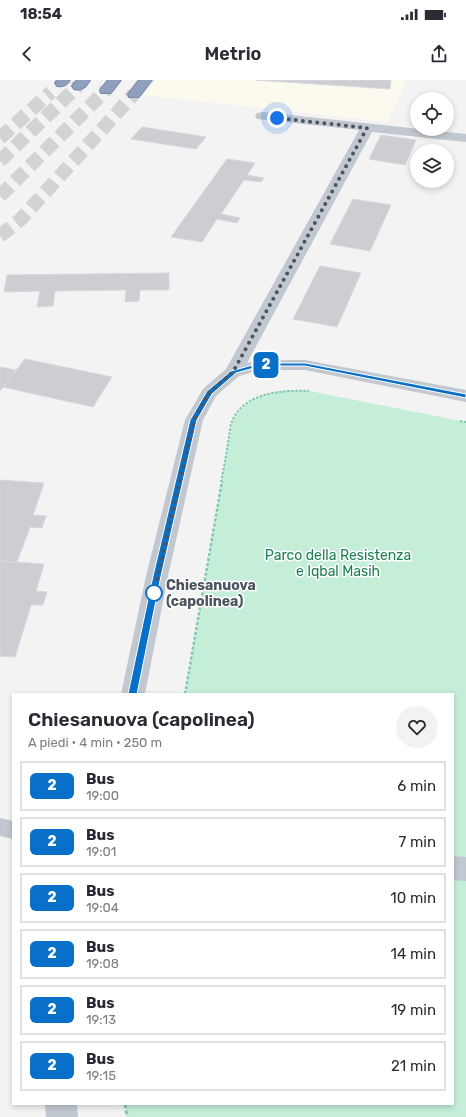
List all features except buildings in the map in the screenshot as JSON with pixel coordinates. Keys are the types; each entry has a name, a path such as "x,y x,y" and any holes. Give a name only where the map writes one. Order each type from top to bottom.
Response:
{"highway":[{"path":"113,87 128,80"},
{"path":"134,94 146,80"}],"street":[{"path":"262,116 466,138"},
{"path":"133,693 157,576 194,420 209,393 233,372 367,128"},
{"path":"233,372 260,365 305,365 466,396"},
{"path":"454,868 466,869"},
{"path":"61,1105 62,1117"}],"lane":[{"path":"0,827 12,830"}],"path":[{"path":"186,693 232,421 239,411 249,402 262,395 288,390 310,391"},
{"path":"458,421 466,422"},
{"path":"125,1105 127,1117"}],"shaded area":[{"path":"156,80 407,80 388,122 142,95"}],"green space":[{"name":"Parco della Resistenza e Iqbal Masih","path":"294,390 310,391 466,422 466,1117 127,1117 125,1105 454,1105 454,693 185,693 232,421 245,406 252,401 275,392"}],"tunnel":[{"path":"0,161 78,86"},
{"path":"0,196 106,90"},
{"path":"0,138 51,92"},
{"path":"0,236 20,220 134,94"}],"bus line":[{"name":"2","path":"133,693 157,576 194,420 209,393 233,372 260,365 305,365 466,396"}],"place":[{"name":"Chiesanuova (capolinea)","path":"154,593"}],"route":[{"path":"154,593 194,420 209,393 233,372 367,128 277,118"}]}
